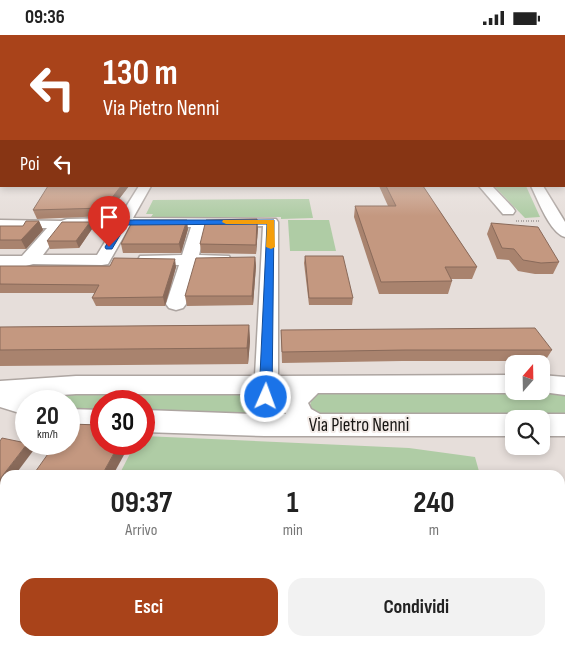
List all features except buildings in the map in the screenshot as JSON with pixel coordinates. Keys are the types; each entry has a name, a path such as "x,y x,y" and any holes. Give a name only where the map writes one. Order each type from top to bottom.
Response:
{"street":[{"path":"0,261 109,260 124,223 144,187"},
{"path":"486,187 508,211"},
{"path":"537,187 561,227"},
{"path":"176,304 200,222"},
{"path":"67,223 271,222 265,425"},
{"path":"0,224 58,225 34,255 32,261"},
{"path":"132,260 251,260"},
{"path":"0,390 76,385 266,383 312,385 505,384"},
{"path":"312,385 298,394 295,403 296,410 301,417 318,425"},
{"path":"550,385 565,386"},
{"path":"0,397 15,402"},
{"name":"Via Pietro Nenni","path":"155,421 265,425 505,425"},
{"path":"550,425 565,425"}],"path":[{"path":"508,211 517,221 561,227"}],"green space":[{"path":"495,187 526,187 540,217 525,218"},
{"path":"309,199 313,218 151,217 153,214 146,214 153,200"},
{"path":"288,220 329,220 336,251 290,251"},
{"path":"257,390 254,416 155,413 155,391"},
{"path":"80,391 90,391 90,412 80,411"},
{"path":"320,392 505,393 505,400 550,400 550,394 565,394 565,416 550,416 550,410 505,410 505,417 317,420 309,409 312,398"},
{"path":"155,436 409,448 475,457 479,470 122,470 129,455 155,455"}],"slow traffic":[{"path":"226,222 271,222 271,247"}],"route":[{"path":"109,247 124,223 271,222 266,397"}]}
